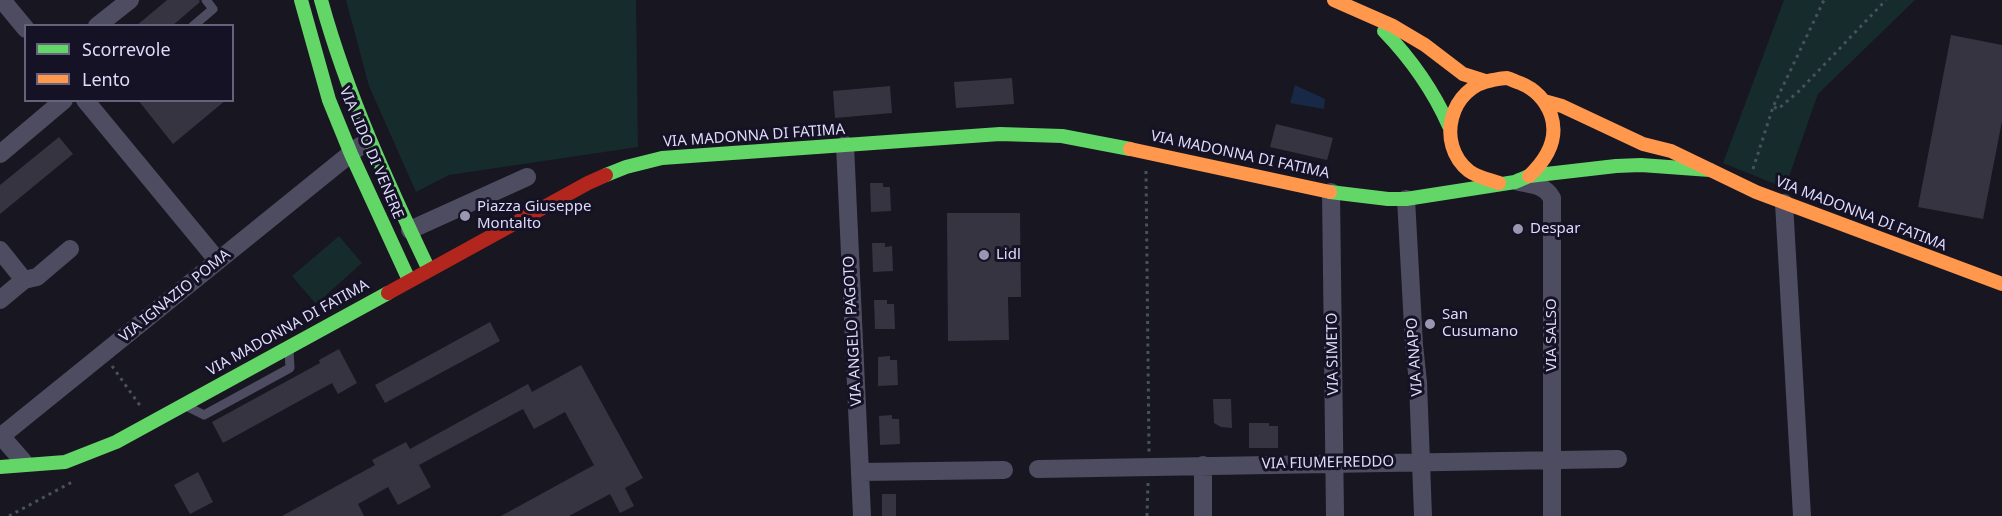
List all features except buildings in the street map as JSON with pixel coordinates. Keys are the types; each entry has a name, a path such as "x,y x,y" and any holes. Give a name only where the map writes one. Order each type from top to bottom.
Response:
{"street":[{"path":"2,0 24,27"},
{"path":"100,24 130,0"},
{"name":"VIA LIDO DI VENERE","path":"301,0 329,100 351,154 409,280"},
{"name":"VIA LIDO DI VENERE","path":"321,0 349,93 367,141 429,270"},
{"path":"1334,0 1393,26 1425,45 1463,74 1485,81"},
{"path":"1360,12 1384,30 1422,74 1438,99 1449,126"},
{"path":"1498,78 1518,82 1535,91 1544,101 1551,114 1554,128 1548,155 1540,167 1514,180 1486,181 1463,167 1455,155 1449,136 1449,126 1460,98 1471,88 1498,78"},
{"name":"VIA MADONNA DI FATIMA","path":"1544,101 1562,106 1642,144 1671,151 1746,188 2002,284"},
{"path":"0,154 62,102"},
{"path":"93,103 218,261"},
{"name":"VIA MADONNA DI FATIMA","path":"44,465 65,462 116,442 289,345 588,183 626,167 662,158 1000,134 1032,134 1062,136 1331,192 1388,199 1406,199 1514,180 1624,165 1710,170"},
{"name":"VIA IGNAZIO POMA","path":"0,436 367,141"},
{"name":"VIA ANGELO PAGOTO","path":"845,145 862,516"},
{"path":"1426,196 1449,181 1455,170 1455,155"},
{"path":"410,230 527,177"},
{"name":"VIA SALSO","path":"1514,180 1536,185 1548,191 1552,198 1552,516"},
{"name":"VIA SIMETO","path":"1331,192 1335,516"},
{"name":"VIA ANAPO","path":"1406,199 1418,382 1423,516"},
{"path":"1784,203 1802,516"},
{"path":"0,300 24,280 37,277 70,249"},
{"path":"0,250 24,280"},
{"path":"0,436 22,461"},
{"path":"0,459 44,465"},
{"name":"VIA FIUMEFREDDO","path":"1038,469 1618,459"},
{"path":"0,467 44,465"},
{"path":"1203,465 1203,516"},
{"path":"860,472 1004,470"}],"lane":[{"path":"195,24 213,9 206,0"},
{"path":"183,405 204,415 290,368 289,345"}],"path":[{"path":"1746,188 1773,107 1824,0"},
{"path":"1773,107 1778,109 1799,91 1886,0"},
{"path":"1146,152 1149,466 1147,516"}],"green space":[{"path":"346,0 636,0 638,147 449,175 416,192 369,86"},
{"path":"1784,0 1915,0 1818,94 1785,188 1723,163"},
{"path":"339,236 362,263 316,304 292,276"}],"water":[{"path":"1295,85 1325,99 1324,109 1290,103"}],"traffic: fast":[{"path":"301,0 329,100 351,154 409,280"},
{"path":"321,0 331,35 369,137 429,270"},
{"path":"1384,31 1421,76 1449,126"},
{"path":"606,175 626,167 662,158 1000,134 1062,136 1130,149"},
{"path":"1330,192 1406,199 1515,182 1529,176 1616,166 1641,165 1710,170"},
{"path":"0,467 65,462 116,442 388,293"}],"traffic: slow":[{"path":"1334,0 1393,26 1425,45 1463,74 1485,81"},
{"path":"1499,183 1469,171 1459,160 1452,146 1450,132 1452,118 1466,93 1478,85 1493,80 1507,78 1530,88 1543,99 1549,109 1553,124 1552,141 1546,156 1529,176"},
{"path":"1544,101 1562,106 1643,144 1671,151 1756,192 2002,284"},
{"path":"1130,149 1330,192"}],"traffic: jam":[{"path":"388,293 606,175"}],"place":[{"name":"Piazza Giuseppe Montalto","path":"465,216"},
{"name":"Despar","path":"1518,229"},
{"name":"Lidl","path":"984,255"},
{"name":"San Cusumano","path":"1430,324"}]}
